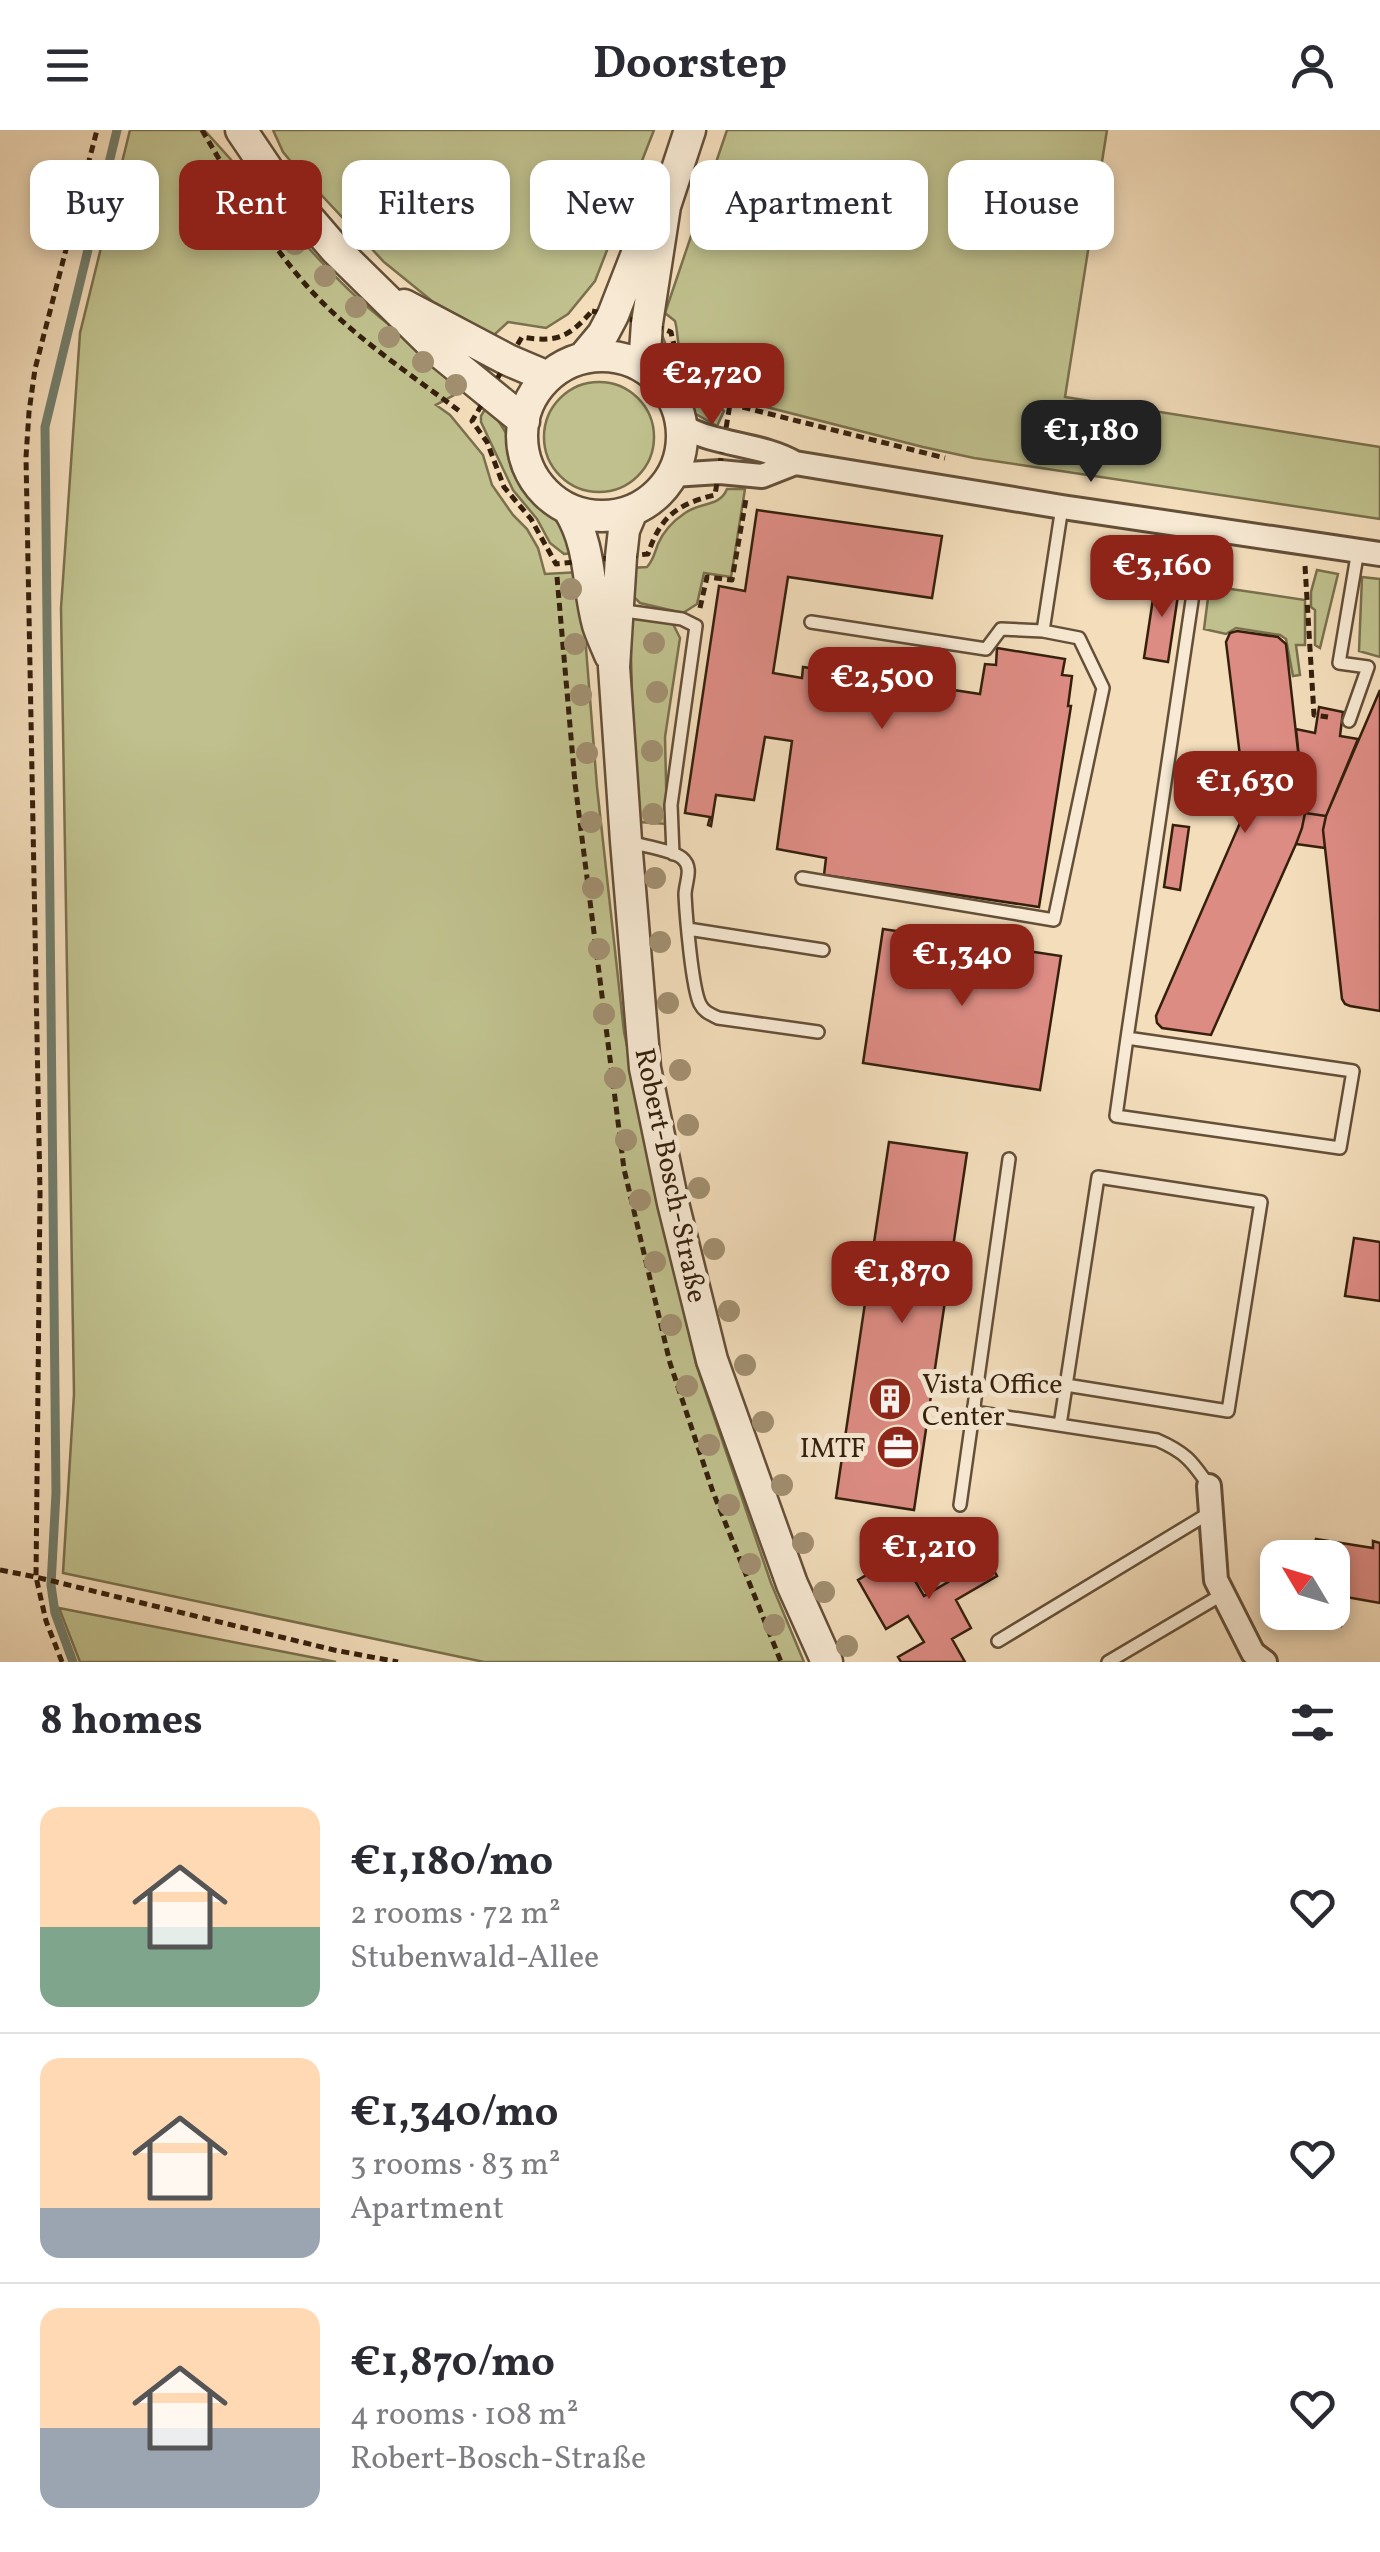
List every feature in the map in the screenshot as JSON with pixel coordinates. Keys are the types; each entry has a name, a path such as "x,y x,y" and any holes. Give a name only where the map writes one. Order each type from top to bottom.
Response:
{"street":[{"path":"242,130 272,176 312,225 443,355 524,420 532,397 548,377 582,358 614,358 644,368 662,383 675,403 682,426 681,451 672,476 655,497 632,511 590,516 570,510"},
{"path":"670,188 690,130"},
{"path":"582,358 614,315 639,250"},
{"path":"644,368 658,250"},
{"path":"379,292 548,377"},
{"name":"Robert-Bosch-Straße","path":"524,420 526,464 536,483 570,510 580,528 598,623 614,667"},
{"path":"682,426 725,443 776,452 795,464 1062,508 1369,552"},
{"path":"672,476 720,472 762,476 795,464"},
{"name":"Robert-Bosch-Straße","path":"632,511 620,557 614,667 646,1068 712,1360 792,1584 827,1662"},
{"path":"1209,1486 1216,1580 1254,1654 1265,1662"}],"lane":[{"path":"1043,631 1062,508"},
{"path":"1127,1038 1353,1071 1340,1148 1116,1116 1127,1038 1202,527"},
{"path":"1349,721 1368,667 1340,663 1369,552"},
{"path":"618,610 682,619 696,626 671,805 673,854"},
{"path":"802,878 1054,920 1102,688 1079,638 1001,629 986,649 812,622"},
{"path":"626,841 680,856 686,862 688,929 697,998 707,1013 718,1018 818,1032"},
{"path":"688,929 823,950"},
{"path":"960,1506 1009,1159"},
{"path":"1060,1425 1066,1385 1098,1177 1261,1202 1228,1410 1066,1385"},
{"path":"974,1412 1157,1440 1190,1458 1209,1486"},
{"path":"998,1641 1211,1512"},
{"path":"1108,1662 1223,1594"}],"path":[{"path":"62,1662 46,1621 36,1577 40,1194 26,457 35,369 97,130"},
{"path":"202,130 246,206 306,285 363,338 472,421 487,442 504,487 531,519 556,564 648,554 662,522 676,510 715,494 730,404"},
{"path":"472,421 522,337 555,339 568,335 592,311 671,332 680,364 693,380 730,404 954,460"},
{"path":"696,626 707,577 732,580 748,486"},
{"path":"1305,563 1314,715 1349,721"},
{"path":"0,1570 398,1662"}],"green space":[{"path":"130,130 204,130 230,160 179,160 179,250 310,250 363,303 475,388 436,405 450,415 483,455 492,485 527,529 538,548 545,574 580,572 597,787 624,1032 696,1364 771,1583 804,1662 484,1662 63,1573 74,1394 61,608 80,333 100,250 159,250 159,160 123,160"},
{"path":"273,130 654,130 642,160 530,160 530,250 607,250 595,281 568,314 546,328 508,322 494,335 432,301 373,250 510,250 510,160 342,160 342,217 322,196 322,160 290,160"},
{"path":"727,130 1107,130 1102,160 948,160 948,250 1088,250 1065,397 1380,447 1380,519 974,458 739,400 713,388 685,363 675,321 665,313 690,239 690,250 928,250 928,160 717,160"},
{"path":"660,330 679,374 724,411 717,426 694,413 678,392 660,361 656,346"},
{"path":"599,382 620,386 638,398 650,416 654,437 650,458 638,476 620,488 599,492 578,488 560,476 548,458 544,437 548,416 560,398 578,386"},
{"path":"488,404 506,433 512,470 521,488 556,520 575,553 564,554 550,543 537,519 513,490 481,422"},
{"path":"727,489 745,489 731,577 704,573 697,604 683,613 640,603 630,593 631,568 647,567 663,534 673,523 691,510 720,499"},
{"path":"1317,570 1338,574 1320,648 1315,645 1315,610 1311,607"},
{"path":"1362,577 1380,579 1380,657 1359,651"},
{"path":"1224,588 1305,600 1305,645 1296,645 1300,675 1293,676 1286,639 1280,635 1236,628 1226,634 1204,629 1208,598"},
{"path":"630,616 673,624 680,638 665,737 667,824 639,822"},
{"path":"59,1608 336,1662 80,1662"}],"building":[{"path":"757,510 942,536 932,598 788,577 773,673 802,678 803,667 980,694 985,664 996,665 997,648 1065,659 1062,675 1072,676 1071,706 1039,907 824,875 826,858 777,849 792,741 765,737 754,800 716,795 711,826 710,817 685,813 719,586 745,591"},
{"path":"1156,579 1180,582 1168,662 1144,658"},
{"path":"1230,633 1278,637 1286,644 1305,813 1296,844 1211,1035 1162,1028 1156,1016 1240,823 1245,797 1226,642"},
{"path":"1380,690 1380,1011 1350,1006 1342,999 1323,830"},
{"path":"1319,707 1343,712 1340,736 1358,739 1326,816 1305,813 1296,729 1315,733"},
{"path":"1305,813 1326,816 1325,848 1296,844"},
{"path":"1173,825 1189,827 1180,890 1164,887"},
{"path":"883,929 1061,956 1040,1090 863,1063"},
{"name":"Vista Office Center","path":"889,1142 967,1153 914,1510 836,1498"},
{"path":"1354,1238 1380,1242 1380,1301 1345,1296"},
{"path":"977,1540 997,1576 956,1600 971,1628 952,1639 965,1662 901,1662 898,1657 924,1642 908,1616 886,1629 858,1580 900,1555 924,1596 948,1582 938,1563"},
{"path":"1373,1541 1380,1543 1380,1603 1350,1598 1350,1544 1373,1548"}],"waterway":[{"path":"73,1662 55,1613 51,1585 56,1493 45,427 117,130"}],"place":[{"name":"Vista Office Center","path":"890,1399"},
{"name":"IMTF","path":"898,1447"}]}
